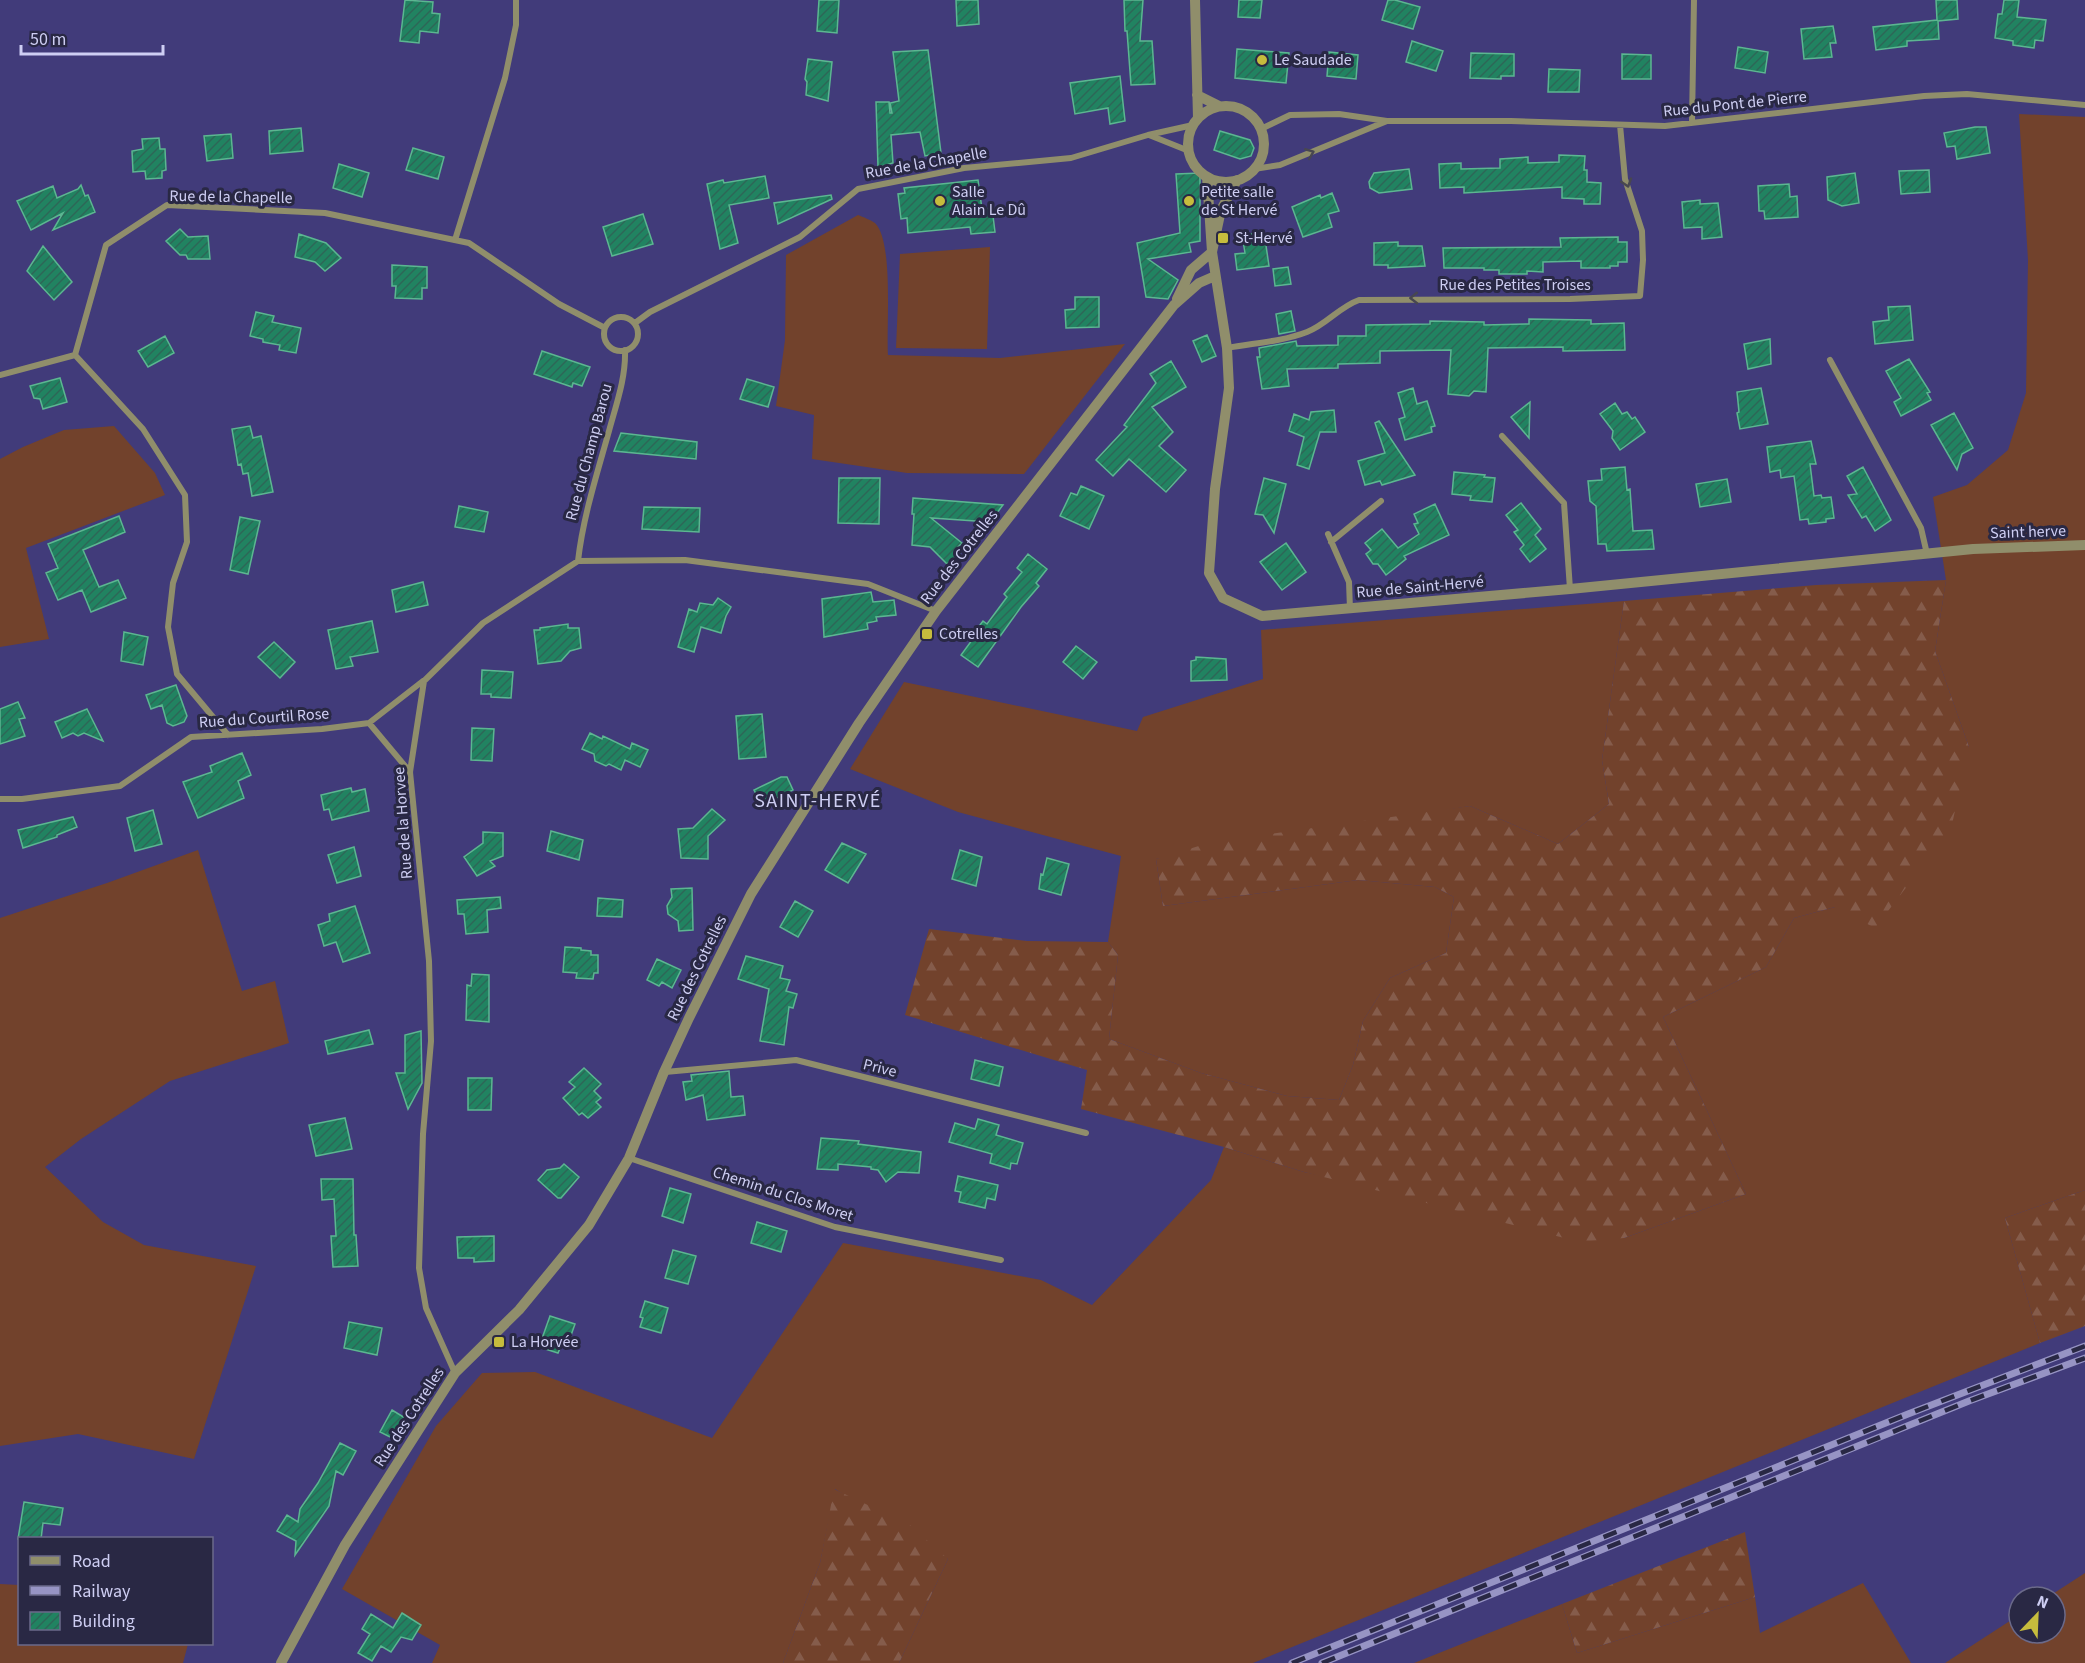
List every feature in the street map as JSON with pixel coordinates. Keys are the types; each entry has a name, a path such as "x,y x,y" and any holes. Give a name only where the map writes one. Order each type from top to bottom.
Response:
{"street":[{"path":"455,240 506,78 516,25 516,0"},
{"path":"1195,0 1197,95 1195,122 1188,142 1192,162 1207,177 1227,182 1237,180 1254,169 1263,150 1260,129 1254,118 1232,106 1220,106 1208,111 1195,122"},
{"path":"1692,123 1694,0"},
{"name":"Rue du Pont de Pierre","path":"1260,129 1290,115 1339,114 1387,121 1511,121 1665,126 1967,94 2085,105"},
{"path":"1197,95 1220,106"},
{"name":"Rue du Pont de Pierre","path":"1254,169 1280,165 1387,121"},
{"name":"Rue de la Chapelle","path":"634,323 650,312 800,237 858,189 964,168 1071,158 1195,122"},
{"name":"Rue des Petites Troises","path":"1227,348 1282,339 1308,332 1348,304 1359,300 1570,299 1640,296 1643,260 1642,231 1624,179 1620,125"},
{"path":"1148,135 1189,152"},
{"path":"1207,177 1212,252"},
{"path":"1212,252 1221,210 1237,180"},
{"name":"Rue de la Chapelle","path":"75,355 106,245 167,205 325,213 469,243 559,304 605,328"},
{"name":"Rue de Saint-Hervé","path":"1212,252 1227,348 1229,388 1215,489 1209,573 1223,598 1262,616 1570,589 1973,549"},
{"name":"Rue des Cotrelles","path":"1174,305 1191,270 1212,252"},
{"name":"Rue des Cotrelles","path":"281,1663 345,1545 455,1373 519,1310 582,1234 629,1158 664,1072 751,894 859,723 936,611 1174,305 1199,283 1215,276"},
{"path":"618,317 630,319 634,323 638,338 632,347 625,351 617,350 608,344 604,333 605,328 613,319 618,317"},
{"name":"Rue du Champ Barou","path":"578,561 582,525 626,367 625,351"},
{"path":"0,375 75,355 143,429 185,495 187,542 173,583 168,627 177,674 228,735"},
{"path":"1830,360 1921,528 1928,554"},
{"path":"1502,436 1564,503 1570,589"},
{"path":"1331,542 1381,501"},
{"path":"1328,534 1349,582 1350,609"},
{"name":"Saint herve","path":"1973,549 2085,545"},
{"path":"410,772 369,723 424,681 483,623 578,561 685,560 868,584 936,611"},
{"name":"Rue de la Horvee","path":"424,681 410,772 429,961 431,1041 423,1134 419,1268 426,1308 455,1373"},
{"name":"Rue du Courtil Rose","path":"0,799 22,799 120,786 191,737 369,723"},
{"name":"Prive","path":"664,1072 796,1060 1086,1133"},
{"name":"Chemin du Clos Moret","path":"629,1158 835,1227 1002,1260"}],"green space":[{"path":"2019,114 2085,117 2085,1190 2005,1218 2040,1343 1253,1663 899,1663 948,1559 835,1489 820,1563 783,1663 432,1663 440,1645 342,1589 436,1426 482,1373 535,1372 712,1438 843,1243 1041,1280 1092,1305 1211,1180 1224,1147 1304,1172 1624,1238 1746,1194 1663,1017 1766,967 1794,918 1835,907 1969,747 1935,651 1946,580 1933,497 1967,485 2008,450 2026,393 2028,260"},
{"path":"858,215 875,223 881,233 885,248 888,286 888,355 1000,358 1125,344 1024,474 907,473 812,459 814,415 776,406 785,340 786,255"},
{"path":"990,247 987,349 896,348 900,254"},
{"path":"114,426 155,473 165,495 26,548 49,639 0,647 0,459 64,430"},
{"path":"1946,580 1935,651 1969,747 1951,829 1875,928 1835,907 1794,918 1766,967 1663,1017 1746,1194 1624,1238 1580,1242 1304,1172 1224,1147 1081,1109 1087,1070 905,1015 929,929 1027,941 1108,942 1118,955 1109,1039 1201,1073 1287,1096 1339,1100 1353,1065 1363,1021 1390,978 1446,953 1454,897 1435,887 1358,880 1163,906 1156,859 1212,842 1470,806 1558,844 1609,804 1602,760 1624,601 1816,585"},
{"path":"1624,601 1602,760 1609,804 1558,844 1470,806 1156,859 1163,906 1358,880 1435,887 1454,897 1446,953 1390,978 1363,1021 1353,1065 1339,1100 1287,1096 1201,1073 1109,1039 1118,955 1108,942 1121,856 958,812 850,769 904,682 1137,731 1143,717 1263,679 1261,630"},
{"path":"198,850 242,991 275,981 289,1043 170,1081 81,1139 45,1167 103,1222 144,1245 256,1266 194,1459 78,1434 0,1446 0,918"},
{"path":"2085,1190 2085,1326 2040,1343 2005,1218"},
{"path":"834,1489 910,1525 948,1559 899,1663 783,1663 820,1563"},
{"path":"1745,1532 1755,1597 1577,1653 1562,1604"},
{"path":"2085,1573 2085,1663 1945,1663 2007,1623 2007,1645 2067,1645 2066,1585"},
{"path":"1863,1583 1911,1663 1414,1663 1562,1604 1577,1653 1755,1597 1760,1633"},
{"path":"0,1584 18,1585 18,1645 188,1645 183,1663 0,1663"}],"building":[{"path":"405,0 433,2 432,13 440,14 438,33 420,31 419,43 400,41"},
{"path":"819,0 839,0 837,33 817,31"},
{"path":"956,0 978,0 979,24 957,26"},
{"path":"1124,0 1143,0 1140,41 1152,41 1155,84 1131,85"},
{"path":"1239,0 1262,0 1260,18 1238,17"},
{"path":"1388,0 1420,7 1413,29 1382,20"},
{"path":"1936,0 1957,0 1958,19 1938,21 1939,39 1907,41 1907,46 1876,50 1873,27 1937,20"},
{"path":"2004,0 2019,0 2017,17 2046,20 2043,41 2035,40 2034,48 2013,45 2013,41 1995,38 1998,14 2002,14"},
{"path":"1833,26 1836,43 1830,43 1832,57 1804,59 1801,29"},
{"path":"1412,41 1443,51 1436,71 1406,62"},
{"path":"1738,47 1768,52 1765,73 1735,68"},
{"name":"Le Saudade","path":"1237,49 1289,53 1286,83 1235,78"},
{"path":"928,50 941,153 925,156 920,132 891,135 893,163 878,167 876,102 889,102 890,113 892,113 890,103 899,101 893,52"},
{"path":"1329,52 1358,55 1356,79 1327,76"},
{"path":"1471,53 1514,54 1514,76 1501,76 1501,79 1470,78"},
{"path":"1622,54 1651,55 1651,79 1622,79"},
{"path":"808,59 832,62 828,101 806,95 807,82 805,79"},
{"path":"1549,69 1580,70 1579,92 1548,92"},
{"path":"1120,76 1125,121 1110,124 1108,108 1075,114 1070,83"},
{"path":"1986,127 1990,153 1957,159 1955,146 1947,147 1944,133"},
{"path":"301,128 303,151 270,154 269,131"},
{"path":"1220,131 1250,140 1254,148 1251,156 1240,159 1214,150"},
{"path":"231,134 233,158 207,161 204,136"},
{"path":"159,138 160,149 165,149 166,170 162,171 162,178 146,179 145,171 133,172 132,151 143,149 142,139"},
{"path":"413,148 444,157 438,179 406,170"},
{"path":"1559,155 1585,156 1584,170 1587,170 1587,182 1601,183 1600,204 1584,204 1584,199 1562,198 1562,187 1464,193 1464,187 1440,188 1439,164 1461,163 1461,169 1500,168 1500,159 1528,157 1528,163 1559,162"},
{"path":"339,164 369,173 362,197 333,188"},
{"path":"1409,169 1412,189 1379,193 1370,188 1369,182 1374,173"},
{"path":"1929,170 1930,192 1901,194 1899,171"},
{"path":"1200,173 1200,241 1189,243 1191,252 1148,259 1178,280 1168,299 1146,297 1137,243 1180,233 1176,174"},
{"path":"1855,173 1859,203 1842,206 1828,200 1827,177"},
{"path":"765,176 769,198 729,205 738,243 720,249 707,184"},
{"name":"Salle Alain Le Dû","path":"978,180 982,209 992,208 995,232 971,234 970,227 908,233 907,218 901,219 898,194 905,193 904,188"},
{"path":"1789,184 1790,197 1797,196 1798,217 1765,219 1764,211 1759,211 1758,186"},
{"path":"81,185 95,212 53,230 63,213 31,230 17,201 53,186 57,198 78,189"},
{"path":"1332,193 1339,211 1328,214 1332,227 1303,237 1292,207 1320,195 1321,198"},
{"path":"831,195 832,199 778,224 774,203"},
{"path":"1700,200 1700,204 1718,203 1722,237 1702,239 1702,227 1684,228 1682,202"},
{"path":"643,214 653,244 612,256 603,227"},
{"path":"180,229 188,237 208,236 210,259 188,259 186,255 180,255 166,241"},
{"path":"1264,232 1269,266 1237,270 1235,254 1245,253 1242,235"},
{"path":"299,234 326,243 341,258 325,271 315,262 295,257"},
{"path":"1618,237 1618,242 1627,242 1627,262 1618,262 1618,266 1610,266 1610,268 1581,268 1581,261 1543,262 1543,272 1527,271 1527,274 1499,274 1499,270 1484,270 1484,268 1444,268 1443,248 1561,247 1560,238"},
{"path":"1398,242 1398,246 1422,246 1425,266 1388,268 1388,265 1374,265 1374,243"},
{"path":"43,246 72,282 54,300 27,271"},
{"path":"392,265 427,267 427,288 422,288 422,299 395,298 396,286 392,286"},
{"path":"1288,267 1291,284 1275,286 1273,269"},
{"path":"1075,297 1099,297 1099,327 1066,328 1065,310 1075,309"},
{"path":"1910,306 1913,340 1875,344 1873,322 1889,320 1888,307"},
{"path":"1291,311 1295,331 1279,334 1276,314"},
{"path":"256,312 274,316 272,322 301,328 296,353 279,350 280,345 263,342 263,339 250,336"},
{"path":"1529,319 1591,320 1591,324 1624,323 1625,350 1563,351 1563,347 1488,348 1486,392 1474,391 1469,396 1448,394 1451,350 1380,351 1380,363 1338,364 1338,368 1287,369 1289,386 1262,389 1257,357 1260,357 1259,348 1296,341 1297,346 1338,345 1338,336 1366,336 1366,325 1430,324 1430,321 1484,322 1484,325 1529,324"},
{"path":"1207,335 1216,356 1202,362 1193,341"},
{"path":"165,336 174,353 148,367 138,351"},
{"path":"1770,339 1771,364 1748,369 1744,344"},
{"path":"542,351 590,367 582,386 573,383 572,387 534,374"},
{"path":"1909,359 1930,392 1927,393 1931,400 1901,416 1894,402 1901,398 1886,371"},
{"path":"1171,361 1186,387 1152,407 1173,432 1159,446 1186,470 1166,492 1129,459 1113,476 1096,460 1127,427 1124,425 1156,383 1150,374"},
{"path":"60,378 67,402 43,409 40,399 34,398 30,386"},
{"path":"747,379 774,387 768,407 740,399"},
{"path":"1413,388 1417,404 1427,401 1435,426 1431,427 1432,432 1405,440 1399,419 1405,417 1398,393"},
{"path":"1761,388 1768,424 1740,429 1737,392"},
{"path":"1530,402 1529,438 1511,417"},
{"path":"1615,403 1622,414 1627,412 1632,419 1635,417 1645,432 1620,450 1612,438 1613,431 1600,414"},
{"path":"1334,410 1336,432 1320,432 1309,469 1297,465 1304,437 1289,431 1294,414 1309,420 1311,412"},
{"path":"1954,413 1973,448 1962,454 1957,470 1931,425"},
{"path":"1379,421 1415,475 1382,485 1380,481 1365,485 1358,461 1385,453 1375,423"},
{"path":"250,426 253,438 261,436 273,492 252,496 248,473 243,474 241,464 238,465 232,429"},
{"path":"621,433 697,442 696,459 614,451"},
{"path":"1811,441 1816,464 1810,464 1814,496 1831,497 1834,518 1826,519 1826,522 1809,524 1808,519 1800,520 1794,476 1781,478 1780,470 1770,472 1767,447"},
{"path":"1625,467 1627,490 1630,489 1633,531 1652,530 1654,549 1607,551 1606,544 1598,544 1596,506 1590,501 1588,481 1602,480 1601,469"},
{"path":"1863,467 1891,520 1875,531 1866,516 1862,518 1848,495 1857,494 1847,476"},
{"path":"1454,472 1495,478 1492,502 1470,500 1471,496 1452,494"},
{"path":"839,478 880,478 879,524 838,523"},
{"path":"1264,478 1286,484 1274,533 1263,515 1255,514"},
{"path":"1727,479 1731,502 1700,507 1696,484"},
{"path":"1081,486 1104,496 1089,529 1060,516 1071,493 1077,495"},
{"path":"913,498 1003,505 990,522 931,518 962,543 957,548 961,552 947,564 930,547 912,545"},
{"path":"1521,503 1541,529 1535,535 1546,549 1530,562 1520,549 1524,545 1514,532 1518,530 1506,515"},
{"path":"1435,504 1449,535 1404,556 1406,559 1386,575 1378,564 1373,564 1366,554 1371,550 1365,543 1382,529 1398,548 1419,534 1414,524 1418,523 1414,514"},
{"path":"459,506 488,512 484,532 455,527"},
{"path":"644,507 700,508 699,532 642,529"},
{"path":"119,516 125,532 83,550 99,587 118,580 126,598 91,612 82,590 58,600 46,573 58,568 48,544"},
{"path":"240,517 260,521 248,574 230,570"},
{"path":"1286,543 1306,572 1282,590 1260,562"},
{"path":"1028,554 1047,569 1036,583 1039,586 978,667 961,655 983,621 987,624 1007,597 1004,594 1022,572 1017,568"},
{"path":"423,582 428,605 396,612 392,590"},
{"path":"871,592 873,602 894,600 896,615 876,617 877,621 867,623 868,629 824,637 822,599"},
{"path":"718,598 731,607 721,633 701,627 694,652 678,647 689,609 697,612 700,603 713,605"},
{"path":"372,621 378,652 350,657 353,666 336,669 328,630"},
{"path":"568,624 568,628 579,628 581,648 570,651 561,661 538,664 534,630"},
{"path":"124,632 148,637 143,665 121,661"},
{"path":"274,642 295,662 280,678 258,657"},
{"path":"1076,646 1097,662 1083,679 1063,662"},
{"path":"1196,657 1226,659 1227,680 1191,681 1191,661 1196,660"},
{"path":"482,670 513,672 511,698 481,694"},
{"path":"176,685 187,716 184,722 173,726 167,723 162,705 151,709 146,695"},
{"path":"18,702 25,718 19,719 25,736 0,744 0,709"},
{"path":"87,709 103,741 84,733 78,736 73,733 62,738 55,722"},
{"path":"762,714 766,757 739,759 736,716"},
{"path":"472,728 494,729 492,761 471,760"},
{"path":"590,733 602,739 603,736 630,749 632,743 648,750 640,767 625,760 621,770 595,761 594,754 582,749"},
{"path":"242,753 251,775 238,781 244,798 198,818 183,782 212,772 210,766"},
{"path":"781,777 787,777 793,790 762,805 754,790"},
{"path":"351,788 352,792 365,789 369,811 332,820 329,809 324,810 321,795"},
{"path":"712,809 725,820 708,836 708,859 681,858 678,829 693,828"},
{"path":"153,810 162,844 135,851 127,818"},
{"path":"73,817 77,827 57,837 23,848 18,830"},
{"path":"551,831 583,840 579,860 547,851"},
{"path":"483,832 503,833 503,856 490,861 495,866 477,876 464,857 483,843"},
{"path":"842,843 866,854 848,883 825,870"},
{"path":"354,847 361,876 337,883 328,855"},
{"path":"960,850 982,857 976,886 952,879"},
{"path":"1047,858 1069,864 1061,895 1039,889 1041,874 1043,875"},
{"path":"692,888 693,930 679,931 678,921 668,914 667,906 672,897 671,889"},
{"path":"500,897 501,908 487,910 488,932 466,934 464,914 458,914 457,900"},
{"path":"598,898 623,900 622,917 597,916"},
{"path":"795,901 813,911 798,937 780,927"},
{"path":"355,906 370,953 343,962 336,942 324,946 318,925 330,921 329,914"},
{"path":"565,947 581,948 581,950 591,951 591,955 598,955 598,973 594,973 593,979 576,978 577,973 563,972"},
{"path":"746,956 783,966 780,978 790,980 786,991 797,994 793,1008 789,1007 784,1045 760,1041 769,989 738,979"},
{"path":"657,959 681,970 672,988 662,982 659,986 647,980"},
{"path":"472,974 489,975 489,1022 466,1020 467,985 471,986"},
{"path":"369,1030 373,1044 328,1054 325,1041"},
{"path":"421,1031 422,1083 408,1109 396,1073 405,1073 405,1035"},
{"path":"975,1060 1003,1067 999,1086 971,1079"},
{"path":"584,1068 601,1084 594,1091 601,1098 596,1102 601,1107 588,1118 582,1113 579,1115 563,1098 575,1087 569,1082"},
{"path":"729,1071 731,1097 743,1096 745,1115 707,1120 703,1095 686,1100 683,1082 692,1081 691,1075"},
{"path":"468,1078 492,1078 491,1110 468,1110"},
{"path":"345,1118 352,1149 316,1156 309,1125"},
{"path":"978,1119 999,1125 996,1135 1023,1143 1017,1164 1011,1163 1010,1169 990,1163 992,1154 949,1142 955,1123 975,1129"},
{"path":"821,1138 859,1141 858,1144 921,1152 919,1173 898,1172 886,1182 878,1170 871,1169 871,1167 838,1164 838,1170 817,1169"},
{"path":"564,1164 579,1177 561,1198 558,1198 538,1180 547,1170 560,1168"},
{"path":"958,1176 998,1185 995,1200 987,1198 985,1208 959,1202 961,1192 955,1191"},
{"path":"321,1179 353,1179 354,1235 356,1235 358,1266 333,1267 331,1236 336,1236 334,1199 322,1200"},
{"path":"670,1188 691,1194 683,1223 662,1216"},
{"path":"757,1222 787,1231 781,1252 751,1243"},
{"path":"494,1236 494,1261 474,1262 474,1258 458,1258 457,1237"},
{"path":"673,1250 696,1256 688,1284 665,1278"},
{"path":"645,1301 668,1308 661,1333 640,1327 643,1318 640,1317"},
{"path":"550,1316 575,1324 569,1341 564,1339 558,1353 539,1347"},
{"path":"349,1322 382,1328 377,1355 344,1348"},
{"path":"392,1410 410,1421 398,1441 380,1432"},
{"path":"340,1443 356,1451 343,1475 336,1471 329,1506 295,1555 296,1541 277,1531 287,1515 298,1522 300,1509 318,1483"},
{"path":"24,1502 63,1508 60,1525 43,1523 41,1537 18,1537"},
{"path":"402,1613 421,1625 412,1640 401,1637 391,1652 381,1646 372,1661 358,1653 370,1634 362,1629 371,1614 393,1628"}],"railway":[{"path":"1292,1663 1908,1414 2085,1346"},
{"path":"1322,1663 1969,1401 2085,1358"}],"place":[{"name":"Le Saudade","path":"1262,60"},
{"name":"Salle Alain Le Dû","path":"940,201"},
{"name":"Petite salle de St Hervé","path":"1189,201"},
{"name":"St-Hervé","path":"1223,238"},
{"name":"Cotrelles","path":"927,634"},
{"name":"La Horvée","path":"499,1342"}],"district":[{"name":"SAINT-HERVÉ","path":"818,801"}]}
